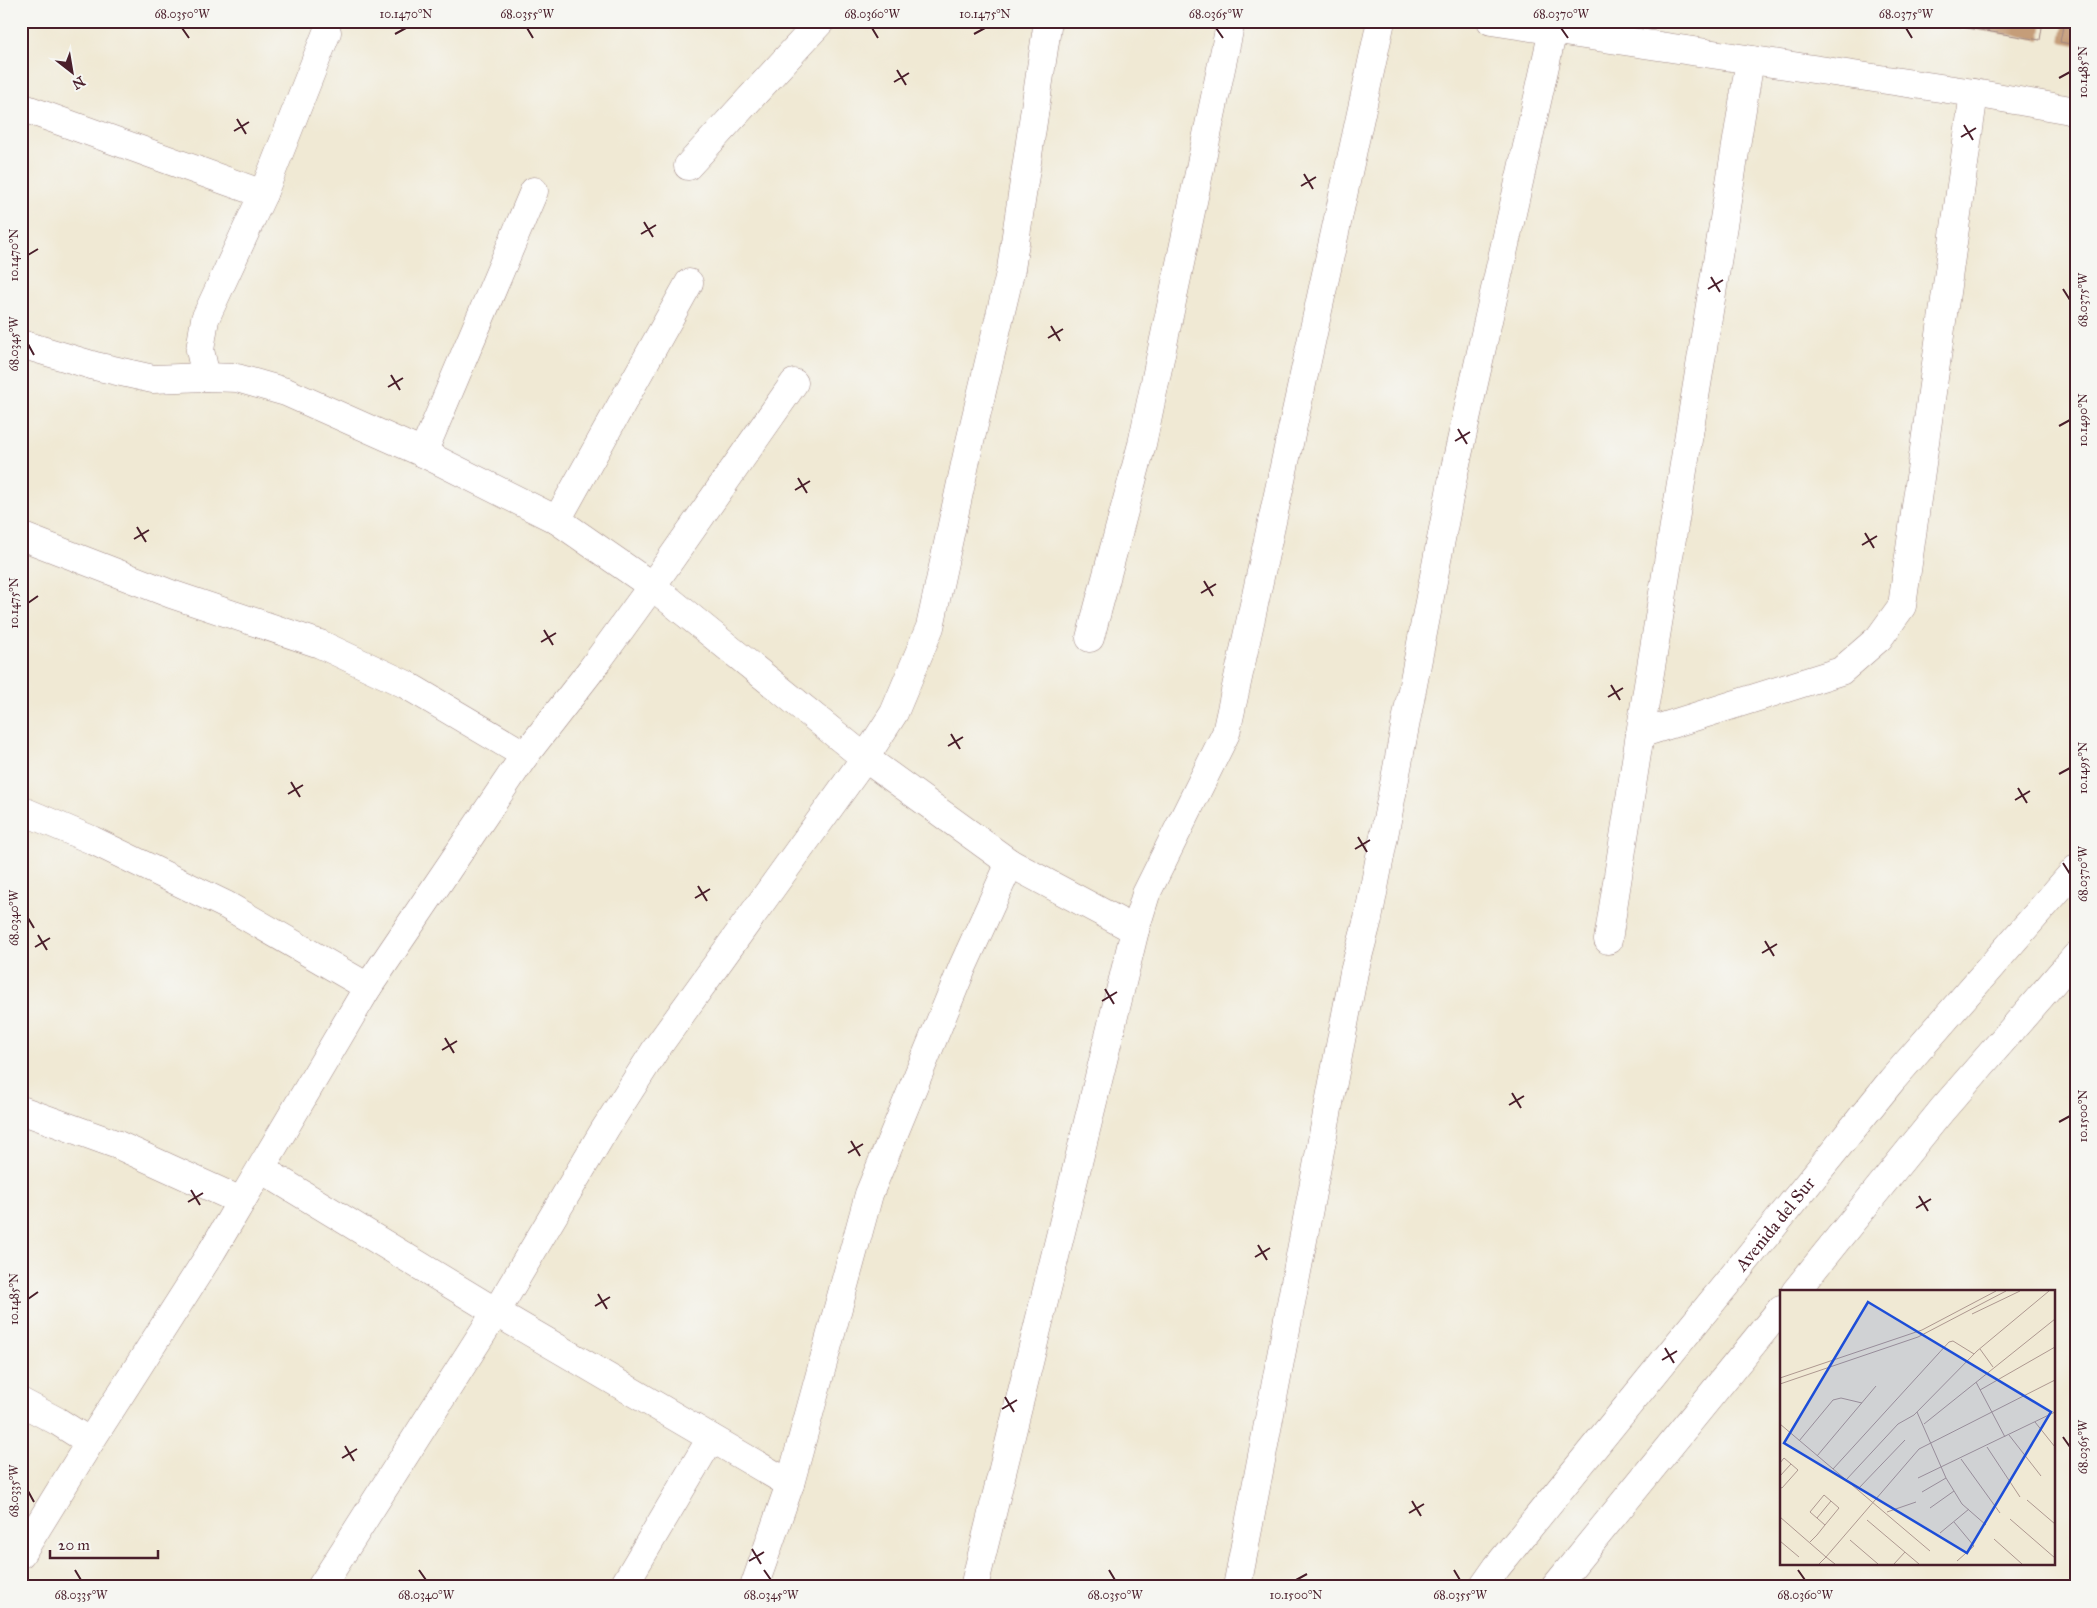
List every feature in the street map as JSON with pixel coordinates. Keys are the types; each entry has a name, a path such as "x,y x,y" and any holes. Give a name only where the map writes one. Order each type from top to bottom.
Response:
{"main road":[{"path":"688,166 821,21"},
{"path":"321,1587 496,1312 605,1129 651,1057 865,758 894,712 930,627 966,455 1011,269 1048,21"},
{"path":"1090,638 1142,444 1231,21"},
{"path":"974,1587 1146,894 1226,734 1381,21"},
{"path":"1491,21 1974,93 2076,112"},
{"path":"1237,1587 1354,972 1368,919 1452,477 1552,30"},
{"path":"206,377 200,350 205,319 263,194 327,32"},
{"path":"1608,940 1750,60"},
{"path":"1640,734 1841,671 1879,638 1902,606 1974,93"},
{"path":"21,107 263,194"},
{"path":"423,453 534,191"},
{"path":"557,520 689,283"},
{"path":"21,344 95,366 153,379 237,378 286,392 423,453 557,520 652,586 865,758 1010,863 1136,930"},
{"path":"21,1554 212,1251 368,987 525,755 592,670 794,383"},
{"path":"21,536 171,594 320,644 405,684 525,755"},
{"path":"21,810 92,840 226,905 368,987"},
{"path":"754,1587 790,1484 869,1194 963,966 1010,863"},
{"name":"Avenida del Sur","path":"1483,1587 1497,1567 1892,1080 2076,869"},
{"path":"1797,1290 1942,1110 2076,956"},
{"path":"21,1110 118,1145 241,1201"},
{"path":"261,1169 496,1312 790,1484"},
{"path":"1554,1587 1780,1310"},
{"path":"21,1402 90,1442"},
{"path":"623,1587 711,1438"}],"building":[{"path":"1937,21 2043,21 2040,40 1937,23"},
{"path":"2064,21 2076,21 2076,45 2060,42"}]}
